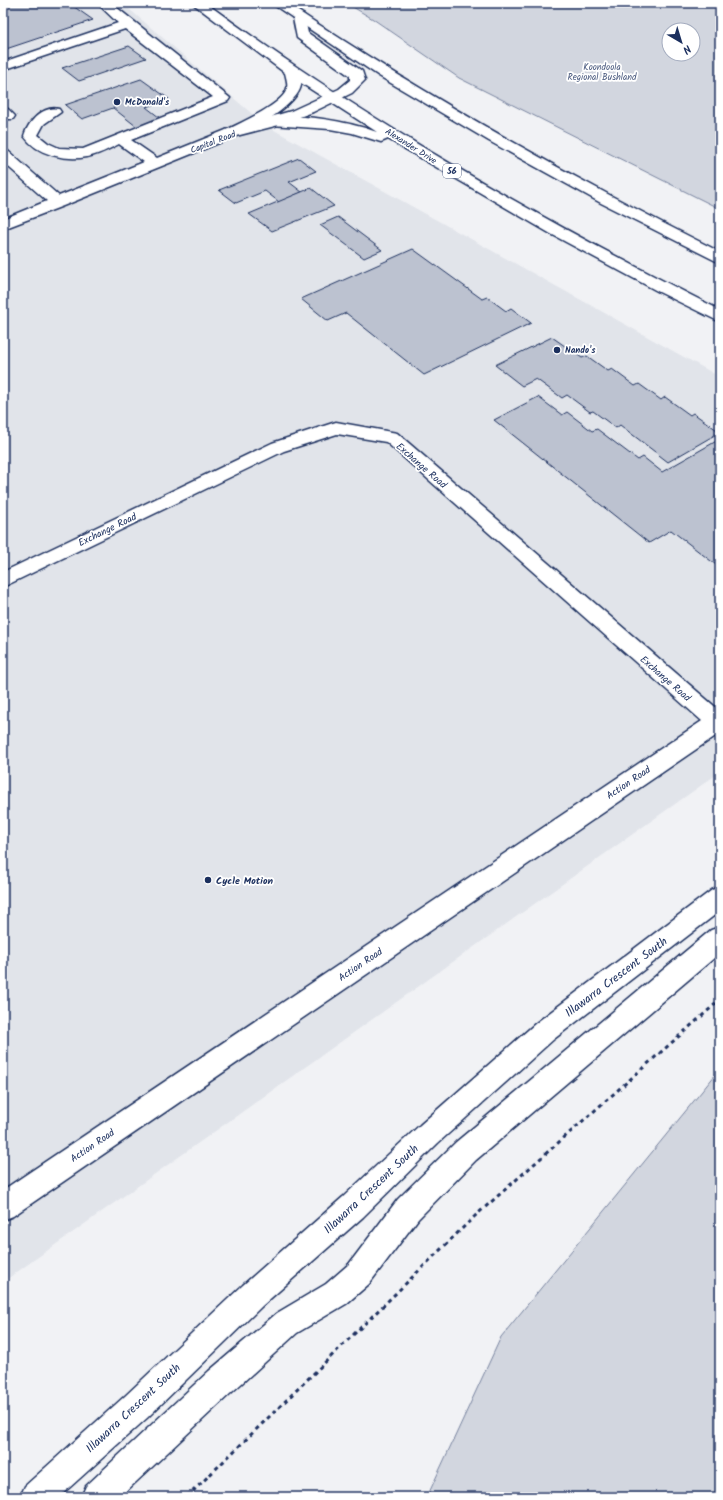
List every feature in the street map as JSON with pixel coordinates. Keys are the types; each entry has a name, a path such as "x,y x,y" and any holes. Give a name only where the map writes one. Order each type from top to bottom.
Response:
{"street":[{"path":"54,112 41,119 32,128 31,136 36,142 53,151 72,154 85,153 223,98 127,24 103,3"},
{"name":"Alexander Drive","path":"198,3 292,71 426,156 518,210 654,284 720,317"},
{"path":"277,3 413,92 512,150 720,258"},
{"name":"Capital Road","path":"3,224 231,133 276,122 311,109 352,88 358,80 357,74 302,35 299,18"},
{"path":"3,66 127,24"},
{"path":"231,133 276,108 288,98 294,89 292,71"},
{"path":"276,122 315,122 353,128 426,156"},
{"path":"121,139 156,164"},
{"path":"3,154 58,203"},
{"name":"Exchange Road","path":"3,580 278,447 336,428 391,437 719,724"},
{"name":"Action Road","path":"3,1206 719,724"},
{"name":"Illawarra Crescent South","path":"36,1497 136,1407 253,1295 353,1206 429,1134 545,1031 720,897"},
{"path":"97,1497 220,1382 287,1323 336,1294 360,1274 408,1209 466,1151 720,938"}],"path":[{"path":"187,1497 474,1217 720,1000"}],"shaded area":[{"path":"3,3 122,3 265,125 720,377 720,772 3,1282"}],"green space":[{"name":"Koondoola Regional Bushland","path":"346,3 720,3 720,209 459,78 373,19"},
{"path":"720,1069 720,1497 427,1497 501,1337"}],"building":[{"path":"3,3 74,3 73,6 93,20 3,50"},
{"path":"129,46 146,58 79,81 62,68"},
{"name":"McDonald's","path":"141,79 169,99 146,107 164,121 141,130 113,108 82,119 65,105"},
{"path":"299,158 316,171 289,182 302,192 279,202 265,191 236,203 219,190"},
{"path":"311,188 334,206 272,231 249,214"},
{"path":"338,217 382,250 364,258 320,225"},
{"path":"413,249 482,299 487,297 506,311 511,308 531,323 424,375 346,313 328,321 301,299"},
{"path":"552,337 582,358 587,356 608,371 612,369 635,386 639,384 661,400 665,397 690,415 693,413 720,432 668,462 620,425 616,428 593,411 590,412 567,395 562,398 536,379 522,386 495,365"},
{"path":"538,397 562,415 567,412 592,431 597,429 638,460 643,457 662,472 720,439 720,568 671,530 649,543 494,420"}],"place":[{"name":"McDonald's","path":"117,102"},
{"name":"Nando's","path":"557,350"},
{"name":"Cycle Motion","path":"208,880"}]}
